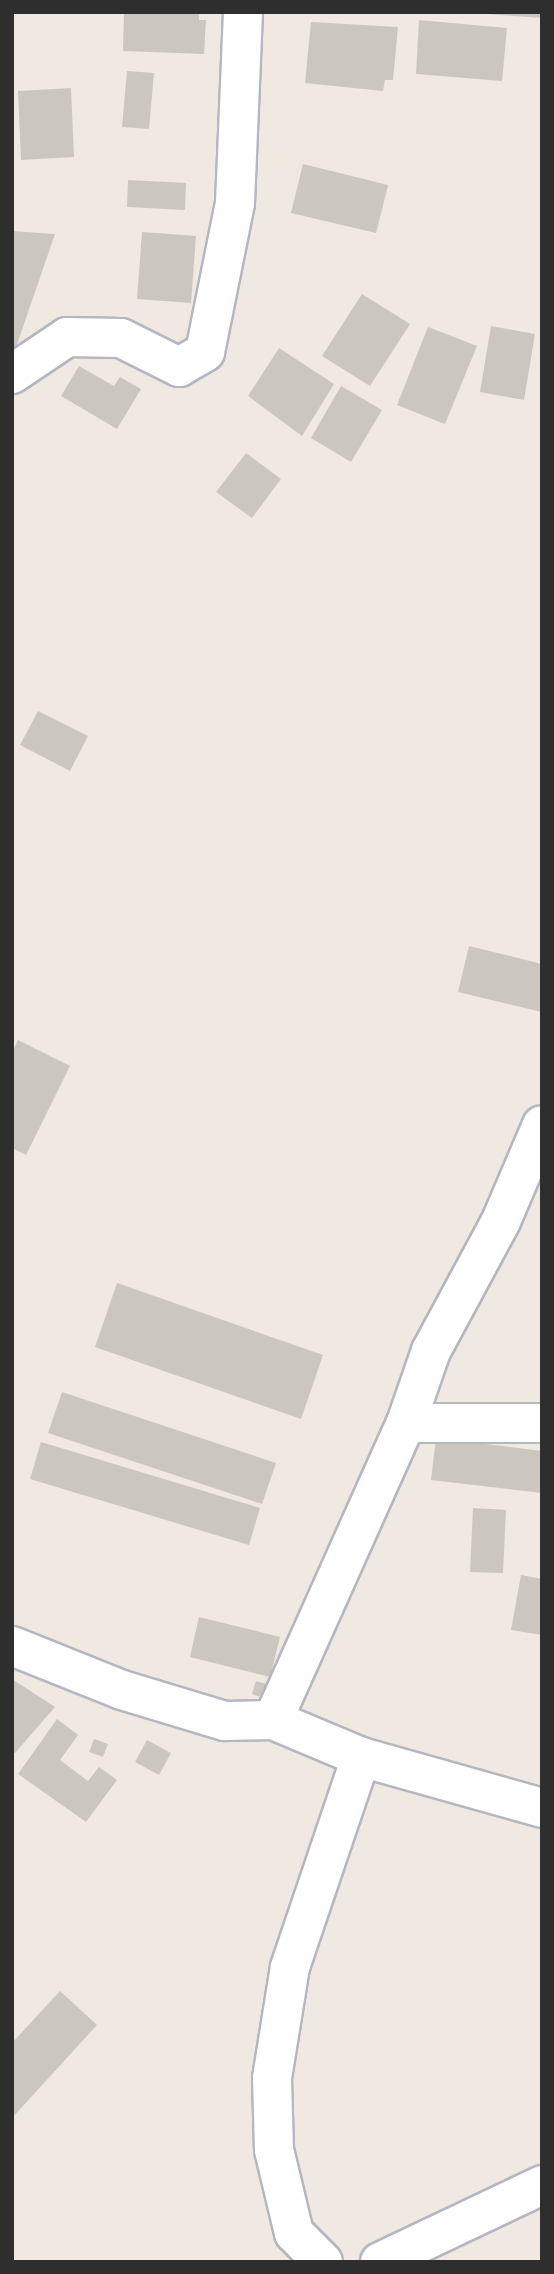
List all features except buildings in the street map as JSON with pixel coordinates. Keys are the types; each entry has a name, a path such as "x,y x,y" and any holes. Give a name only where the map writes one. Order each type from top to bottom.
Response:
{"street":[{"path":"12,374 67,337 121,338 179,368 205,352 234,203 243,12"},
{"path":"273,1720 406,1423 431,1351 501,1221 542,1125"},
{"path":"406,1423 542,1423"},
{"path":"12,1646 122,1690 225,1721 273,1720 361,1757 542,1808"},
{"path":"323,2262 294,2233 274,2150 272,2078 290,1966 361,1757"},
{"path":"380,2262 542,2185"}]}
